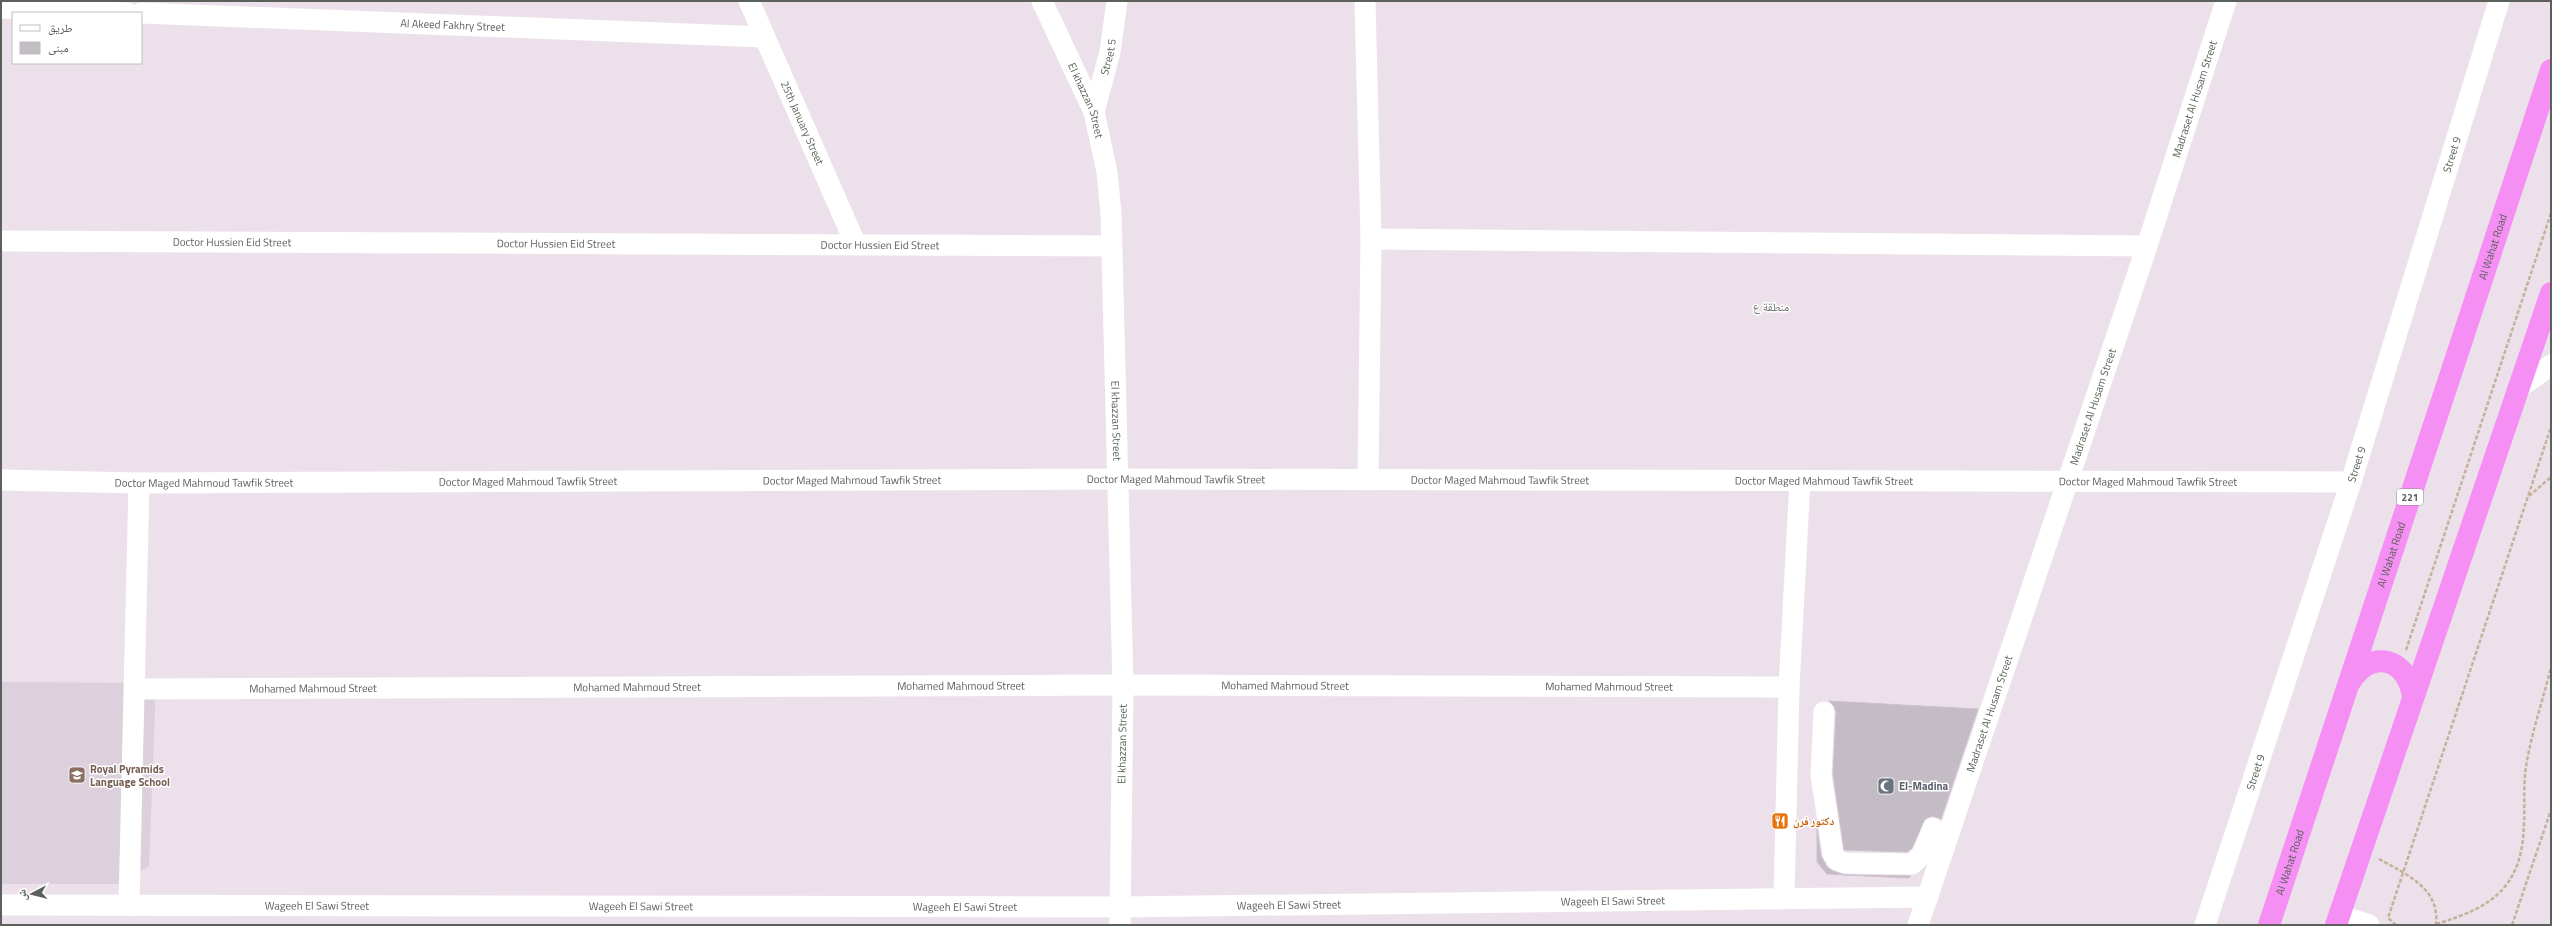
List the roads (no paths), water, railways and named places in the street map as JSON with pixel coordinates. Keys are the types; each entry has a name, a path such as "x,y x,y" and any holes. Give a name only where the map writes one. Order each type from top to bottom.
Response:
{"highway":[{"name":"Al Wahat Road","path":"2269,925 2551,70"},
{"path":"2337,920 2551,293"},
{"path":"2348,684 2359,670 2375,662 2388,662 2400,668 2407,676 2413,697"}],"street":[{"name":"25th January Street","path":"749,1 856,245"},
{"name":"El khazzan Street","path":"1042,1 1094,112 1107,172 1111,246 1123,685 1120,916"},
{"name":"Street 5","path":"1094,112 1110,52 1117,1"},
{"path":"1365,1 1371,239 1368,480"},
{"name":"Madraset Al Husam Street","path":"1918,925 2147,246 2226,1"},
{"name":"Street 9","path":"2205,925 2351,482 2498,1"},
{"path":"1,8 103,12"},
{"name":"Al Akeed Fakhry Street","path":"142,14 765,37"},
{"path":"1371,239 2147,246"},
{"name":"Doctor Hussien Eid Street","path":"1,241 1111,246"},
{"path":"2520,387 2551,365"},
{"name":"Doctor Maged Mahmoud Tawfik Street","path":"1,480 139,483 1117,479 2069,479 2351,482"},
{"path":"1784,898 1789,687 1800,480"},
{"path":"129,905 139,483"},
{"name":"Mohamed Mahmoud Street","path":"134,689 1123,685 1789,687"},
{"path":"1824,712 1820,775 1833,854 1837,860 1845,863 1907,864 1916,862 1922,856 1933,828"},
{"path":"1787,776 1820,775"},
{"path":"1916,862 1935,878"},
{"name":"Wageeh El Sawi Street","path":"1,905 129,905 1120,916 1784,898 1928,897"},
{"path":"2337,920 2369,925"}],"place":[{"name":"Royal Pyramids Language School","path":"77,775"},
{"name":"El-Madina","path":"1886,786"},
{"name":"دكتور فرن","path":"1780,821"}],"district":[{"name":"منطقة ع","path":"1771,306"}]}
